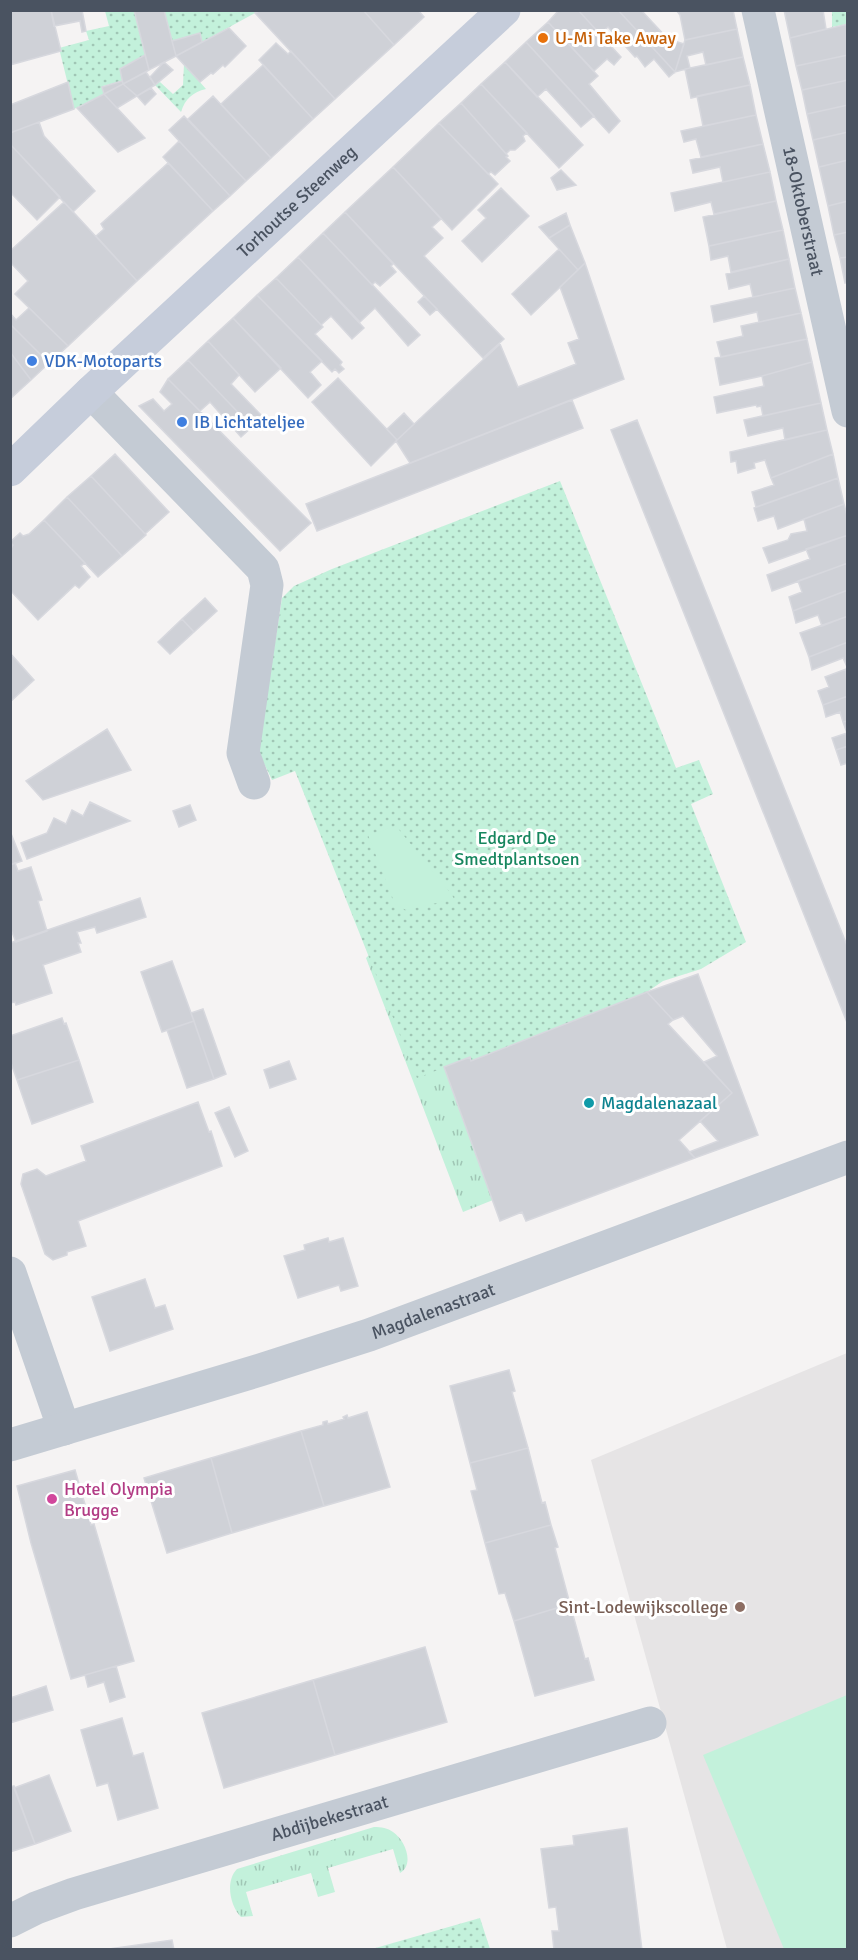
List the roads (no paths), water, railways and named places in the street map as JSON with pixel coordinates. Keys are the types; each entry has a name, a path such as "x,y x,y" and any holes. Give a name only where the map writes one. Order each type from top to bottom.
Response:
{"main road":[{"name":"Torhoutse Steenweg","path":"10,470 91,392 504,10"}],"street":[{"name":"18-Oktoberstraat","path":"758,10 848,411"},
{"path":"91,392 263,569 267,585 243,753 254,783"},
{"name":"Magdalenastraat","path":"10,1445 249,1374 369,1335 848,1157"},
{"path":"10,1273 64,1429"},
{"name":"Abdijbekestraat","path":"10,1921 36,1908 74,1894 651,1723"}],"place":[{"name":"U-Mi Take Away","path":"543,38"},
{"name":"VDK-Motoparts","path":"32,361"},
{"name":"IB Lichtateljee","path":"182,422"},
{"name":"Magdalenazaal","path":"589,1103"},
{"name":"Hotel Olympia Brugge","path":"52,1499"},
{"name":"Sint-Lodewijkscollege","path":"740,1607"}],"park label":[{"name":"Edgard De Smedtplantsoen","path":"517,848"}]}
